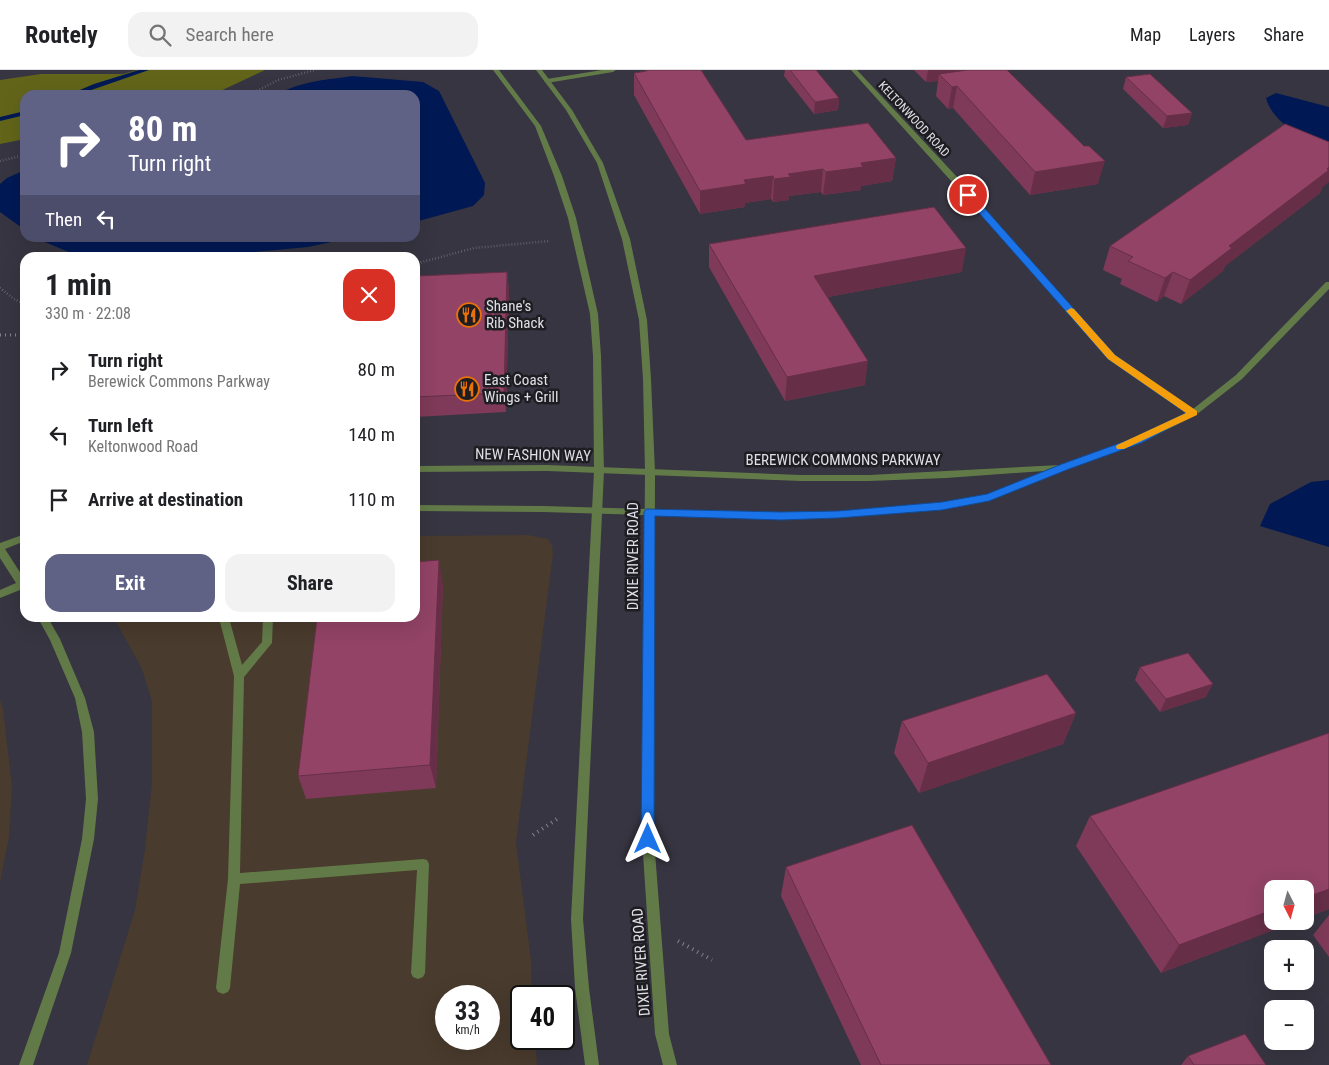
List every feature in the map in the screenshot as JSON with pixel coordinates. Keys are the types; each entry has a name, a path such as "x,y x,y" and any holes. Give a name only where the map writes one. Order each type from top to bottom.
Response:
{"street":[{"path":"496,70 538,126 572,218 594,314 599,471 577,919 582,988 592,1065"},
{"name":"DIXIE RIVER ROAD","path":"539,70 569,110 600,163 626,239 643,320 648,379 650,472 648,839 662,1034 670,1065"},
{"path":"547,81 613,70"},
{"name":"KELTONWOOD ROAD","path":"854,70 955,180 1111,357 1193,413"},
{"name":"BEREWICK COMMONS PARKWAY","path":"649,512 800,516 838,515 942,506 989,498 1066,466 1138,441 1193,413 1239,378 1329,284"},
{"name":"BEREWICK COMMONS PARKWAY","path":"650,472 801,478 869,478 946,475 1066,466"},
{"name":"NEW FASHION WAY","path":"420,469 547,468 650,472"},
{"path":"420,508 649,512"},
{"path":"20,539 0,548 20,580"},
{"path":"0,594 20,587"},
{"path":"26,1065 65,953 88,839 92,799 88,732 80,698 54,639 44,622"},
{"path":"223,988 234,879 239,676 225,622"},
{"path":"239,676 267,643 268,622"},
{"path":"234,879 423,864 418,973"}],"path":[{"path":"259,90 278,80 315,70"},
{"path":"0,161 20,156"},
{"path":"420,263 474,248 550,240"},
{"path":"0,288 20,302"},
{"path":"0,335 20,335"},
{"path":"654,926 712,960"}],"shaded area":[{"path":"137,70 265,70 223,90 20,90 20,140 0,144 0,80 41,74 123,74"},
{"path":"352,76 423,82 439,91 485,183 484,195 473,206 420,221 420,90 286,90 324,80"},
{"path":"1276,93 1329,107 1329,151 1301,136 1276,116 1266,98"},
{"path":"20,172 20,226 0,212 0,184 7,178"},
{"path":"45,242 331,242 308,247 255,252 69,252"},
{"path":"1329,480 1329,547 1260,526 1270,504 1311,482"},
{"path":"528,535 548,539 552,545 553,554 516,842 531,960 532,985 510,985 510,1050 536,1050 537,1065 87,1065 135,910 145,849 152,782 152,702 142,669 116,622 420,622 420,536"},
{"path":"0,700 3,709 12,786 9,837 0,883"}],"building":[{"path":"647,70 701,70 746,140 868,123 896,158 861,163 863,167 826,172 823,169 788,174 791,177 774,179 773,176 744,180 746,184 700,191 634,73"},
{"path":"790,70 816,70 839,98 815,102"},
{"path":"967,70 1007,70 1084,146 1089,146 1105,161 1035,172 957,86 952,87 939,74"},
{"path":"1150,74 1192,113 1167,116 1126,77"},
{"path":"1285,124 1329,142 1329,167 1327,169 1329,170 1229,246 1232,248 1190,280 1173,272 1165,278 1128,261 1133,257 1110,246"},
{"path":"934,207 966,248 814,276 868,361 787,377 709,244"},
{"path":"507,272 504,393 420,397 420,276"},
{"path":"439,560 430,765 298,776 317,622 420,622 420,562"},
{"path":"1188,653 1213,684 1166,699 1140,667"},
{"path":"1047,674 1076,713 928,763 902,721"},
{"path":"1329,733 1329,889 1314,895 1314,880 1264,880 1264,913 1179,945 1090,816"},
{"path":"912,825 1051,1065 881,1065 786,867"},
{"path":"1245,1034 1266,1065 1194,1065 1188,1056"}],"waterway":[{"path":"84,90 146,70"},
{"path":"0,119 20,114"}],"slow traffic":[{"path":"1071,311 1111,357 1193,413 1138,441 1121,447"}],"place":[{"name":"Shane's Rib Shack","path":"469,315"},
{"name":"East Coast Wings + Grill","path":"467,389"}],"route":[{"path":"648,839 649,512 781,516 838,515 908,510 989,498 1066,466 1138,441 1193,413 1111,357 968,195"}]}
